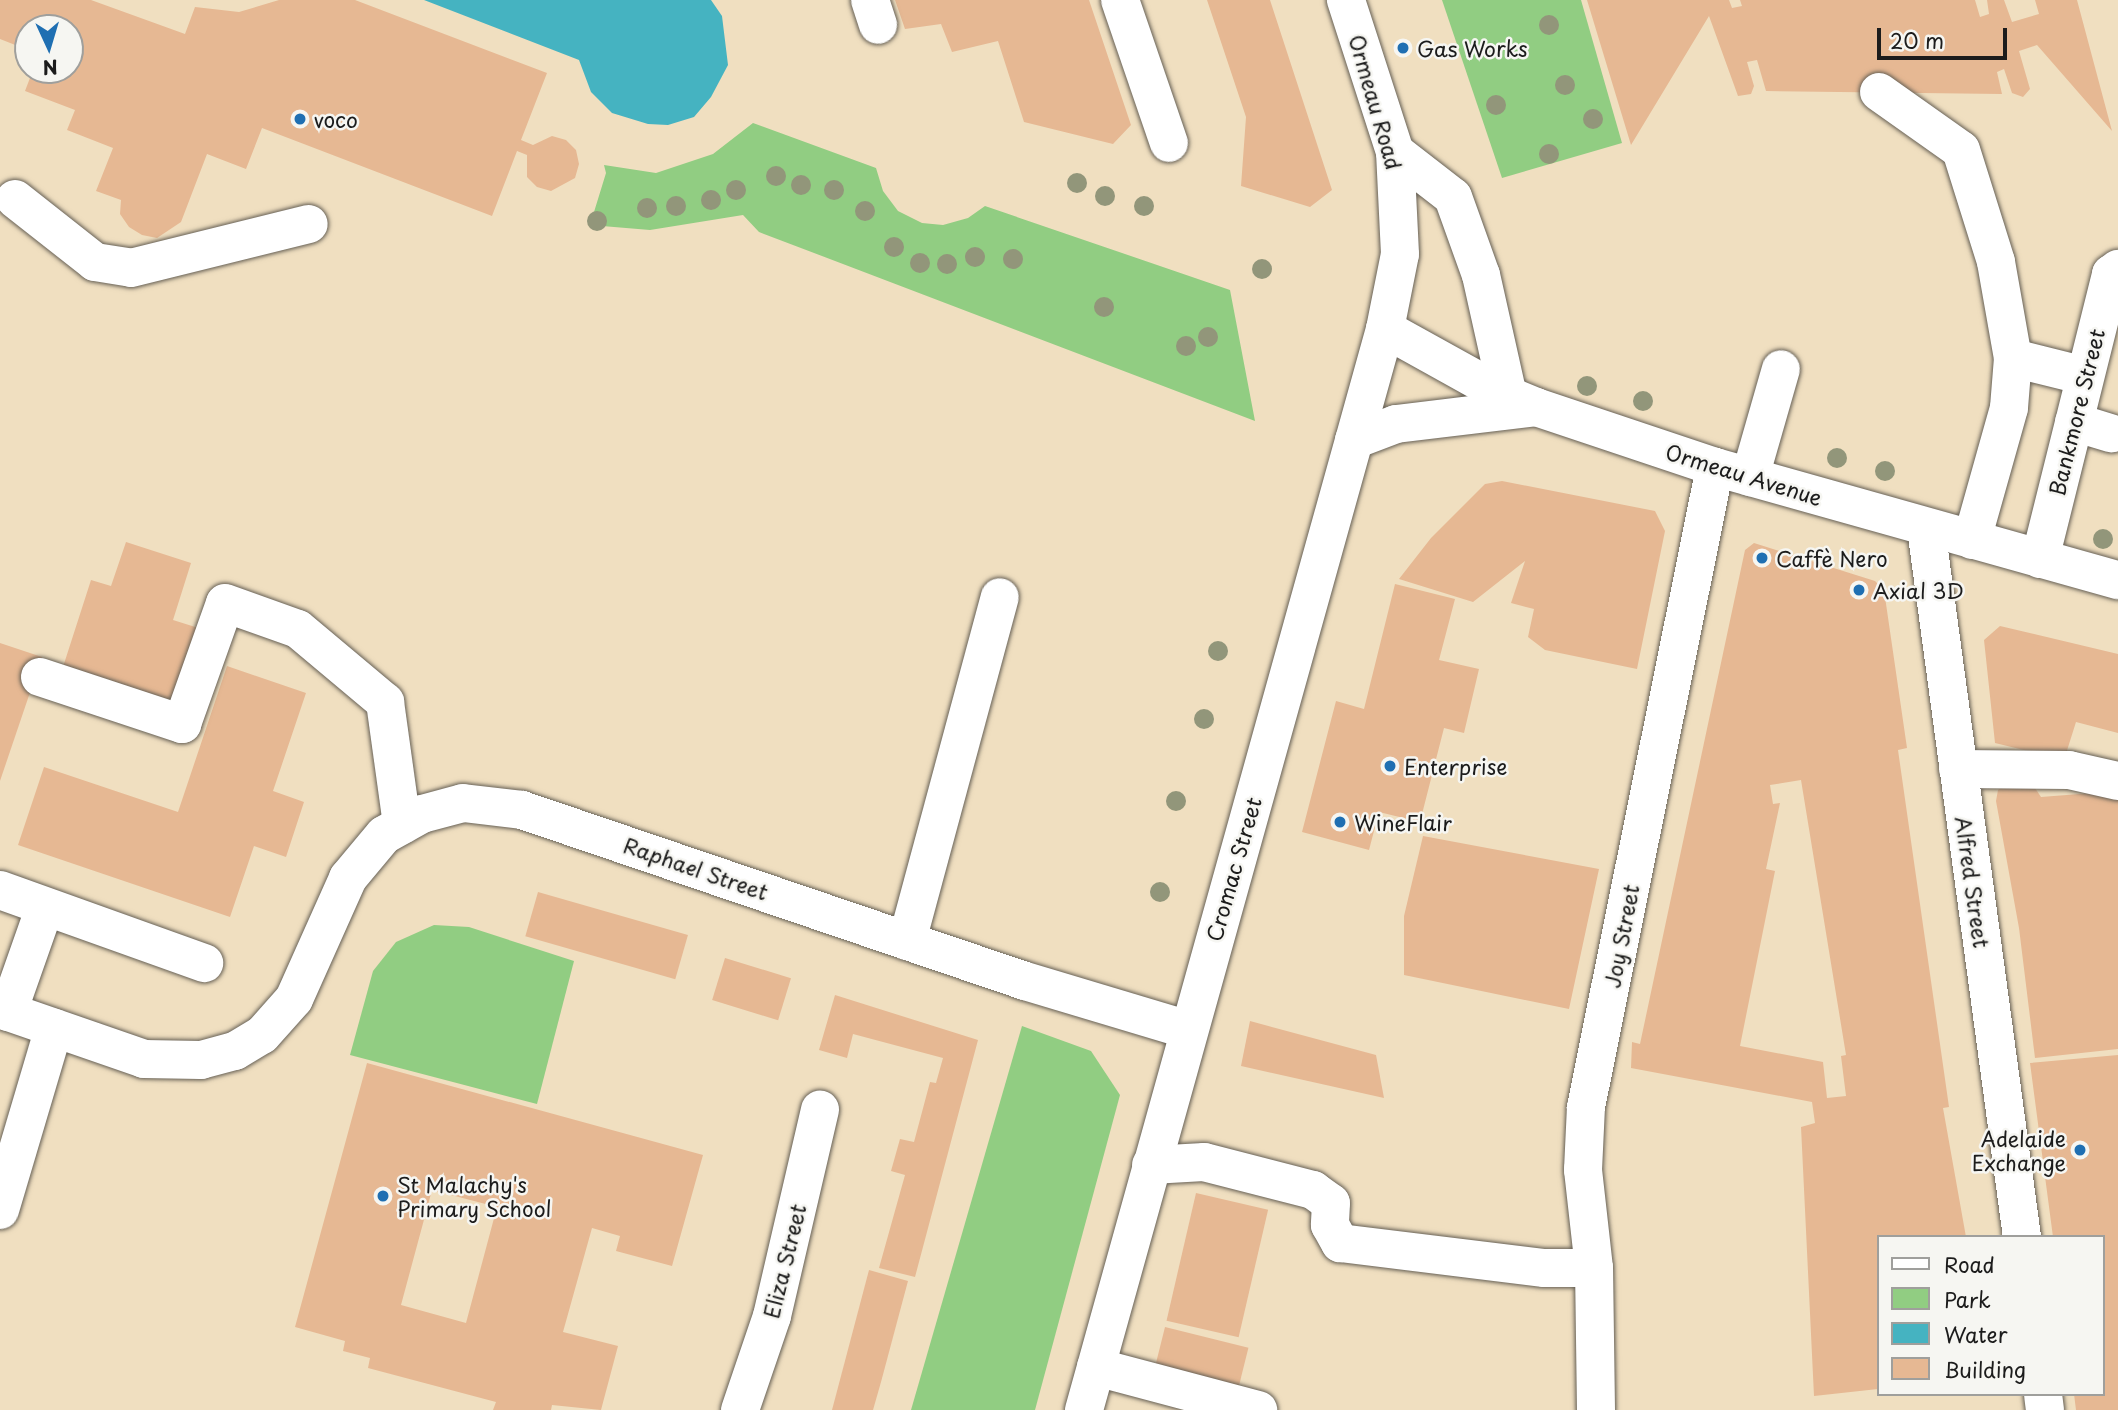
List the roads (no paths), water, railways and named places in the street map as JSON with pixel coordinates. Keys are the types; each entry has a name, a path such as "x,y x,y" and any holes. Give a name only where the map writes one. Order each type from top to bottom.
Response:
{"street":[{"path":"1120,0 1169,143"},
{"name":"Ormeau Road","path":"1346,0 1395,152 1402,230 1385,329"},
{"path":"1879,92 1961,150 1996,262 2013,358 2009,408 1997,463 1972,540"},
{"path":"1354,440 1396,424 1522,401 1453,197 1395,152"},
{"path":"15,199 95,262 131,268 309,224"},
{"name":"Bankmore Street","path":"2039,559 2085,376 2107,334 2111,274 2118,270"},
{"name":"Ormeau Avenue","path":"1385,329 1522,401 1733,472 2118,580"},
{"name":"Cromac Street","path":"1084,1410 1385,329"},
{"path":"2013,358 2085,376"},
{"name":"Joy Street","path":"1596,1410 1594,1268 1583,1170 1586,1107 1733,472 1781,369"},
{"path":"2074,422 2111,433"},
{"name":"Alfred Street","path":"1926,528 2022,1235"},
{"path":"907,941 1000,597"},
{"path":"40,677 183,724 225,603 298,629 385,702 402,825"},
{"path":"1958,769 2069,770 2118,781"},
{"name":"Raphael Street","path":"4,1011 144,1059 201,1060 235,1051 262,1035 295,999 348,878 384,835 422,814 463,803 522,810 907,941 1188,1030"},
{"path":"0,890 204,963"},
{"path":"4,1011 45,907"},
{"path":"0,1210 54,1028"},
{"name":"Eliza Street","path":"740,1410 772,1316 820,1109"},
{"path":"1151,1165 1203,1162 1313,1190 1331,1203 1330,1225 1340,1243 1544,1268 1594,1268"},
{"path":"1096,1367 1258,1410"}],"water":[{"path":"424,0 711,0 722,16 728,65 711,97 694,117 668,125 648,124 612,113 591,92 579,60"}],"place":[{"name":"Gas Works","path":"1403,48"},
{"name":"voco","path":"300,119"},
{"name":"Caffè Nero","path":"1762,558"},
{"name":"Axial 3D","path":"1859,590"},
{"name":"Enterprise","path":"1390,766"},
{"name":"WineFlair","path":"1340,822"},
{"name":"Adelaide Exchange","path":"2080,1150"},
{"name":"St Malachy's Primary School","path":"383,1196"}]}
